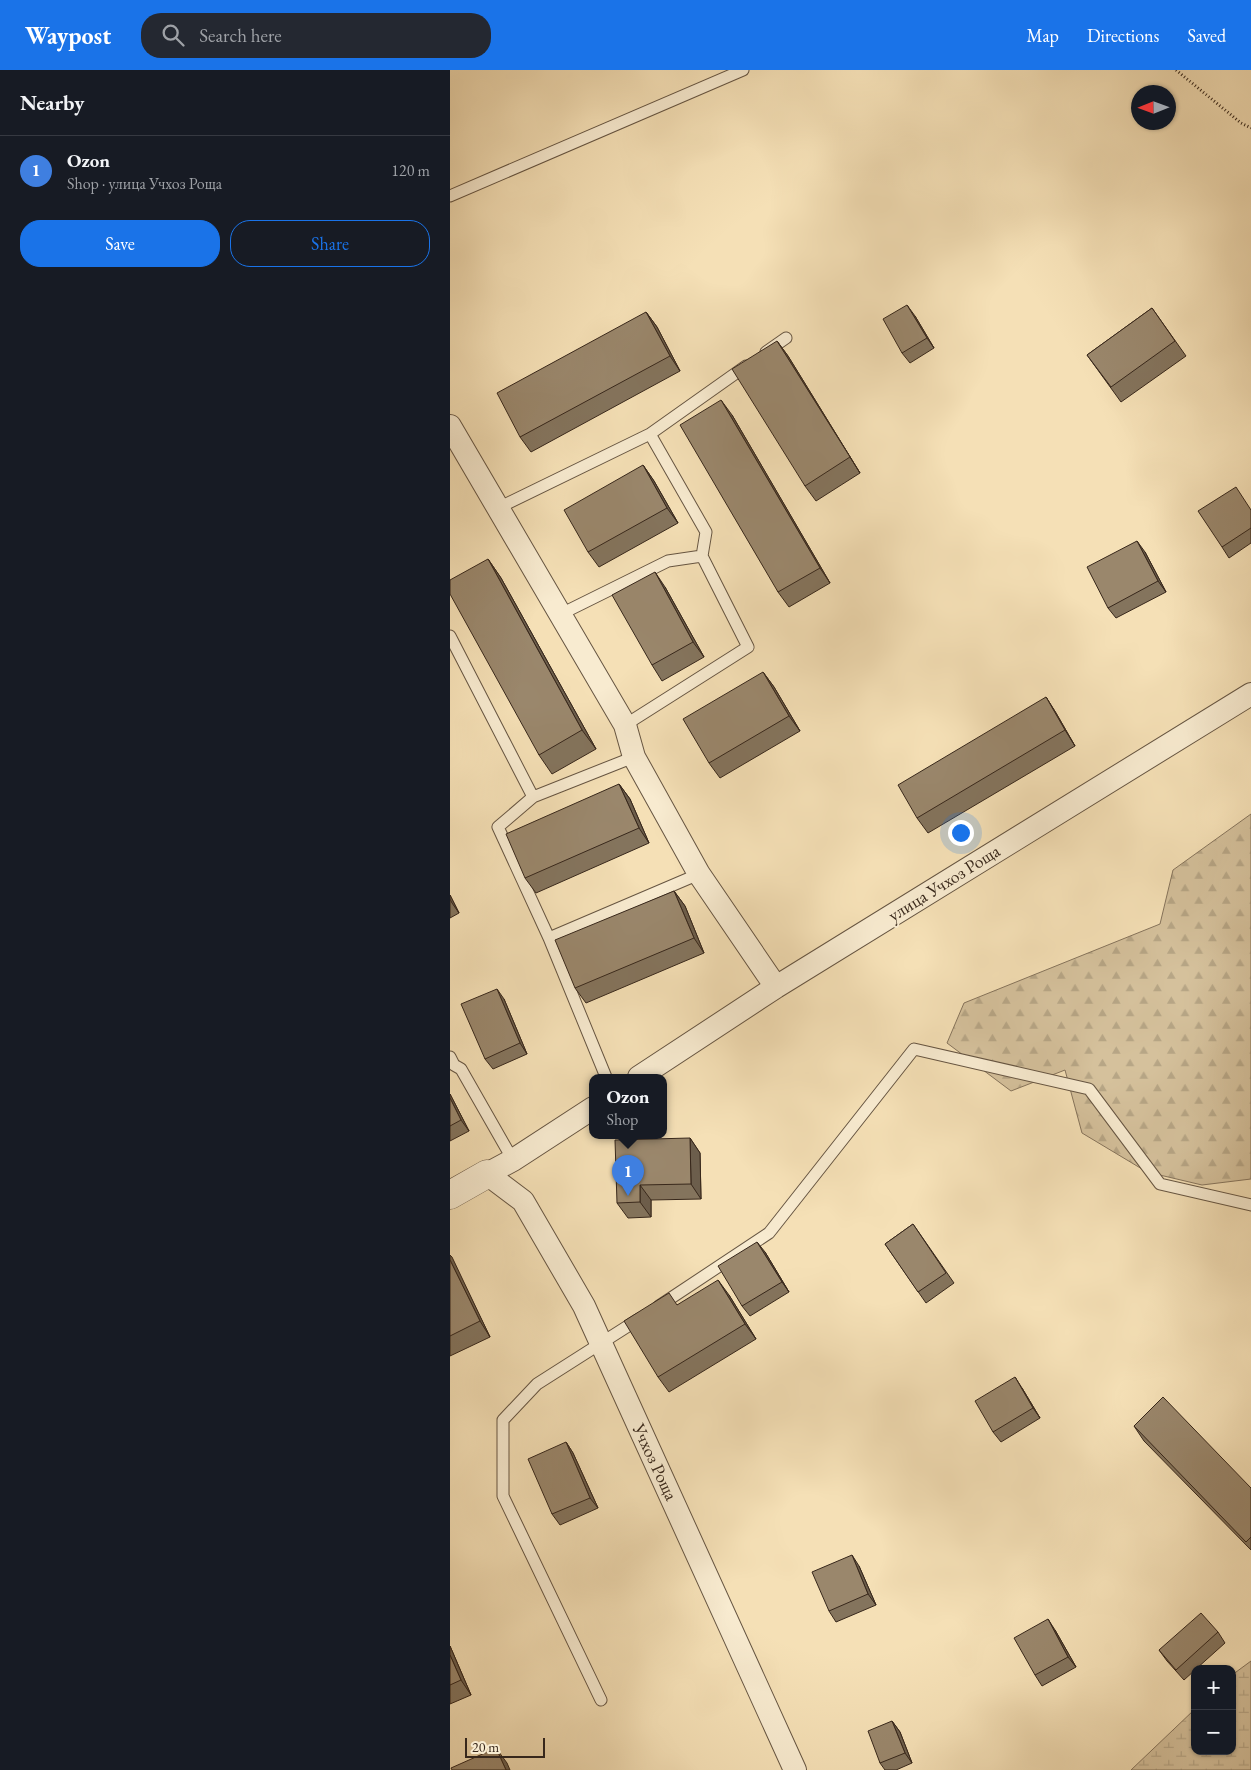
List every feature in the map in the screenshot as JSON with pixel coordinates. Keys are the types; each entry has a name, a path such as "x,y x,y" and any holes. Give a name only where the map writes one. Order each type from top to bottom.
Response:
{"street":[{"path":"450,426 625,725 634,757 699,874 776,987"},
{"name":"улица Учхоз Роща","path":"644,1074 776,987 1251,694"},
{"path":"450,1195 513,1160 589,1111"},
{"name":"Учхоз Роща","path":"487,1174 523,1201 584,1306 795,1770"}],"lane":[{"path":"450,196 743,70"},
{"path":"498,508 650,434 786,338"},
{"path":"625,725 748,647 702,556 706,532 650,434"},
{"path":"561,614 668,561 702,556"},
{"path":"450,636 533,797"},
{"path":"605,1074 549,938 498,827 533,797 634,757"},
{"path":"549,938 699,874"},
{"path":"601,1700 503,1496 503,1420 537,1384 769,1233 914,1049 1088,1089 1160,1184 1251,1205"},
{"path":"451,1063 461,1069 513,1160"}],"path":[{"path":"1176,70 1241,123 1251,128"}],"green space":[{"path":"1251,814 1251,1179 1202,1185 1147,1172 1082,1133 1065,1070 1011,1091 947,1043 964,1003 1160,924 1173,870"},
{"path":"1251,1661 1251,1770 1131,1770 1191,1713 1191,1755 1236,1755 1236,1672"}],"building":[{"path":"907,305 927,338 902,353 883,319"},
{"path":"1152,308 1175,341 1111,387 1087,355"},
{"path":"646,312 670,356 520,437 497,393"},
{"path":"777,341 850,457 805,486 732,369"},
{"path":"721,400 820,568 778,592 680,425"},
{"path":"643,465 667,508 588,552 564,510"},
{"path":"1236,487 1251,510 1251,528 1222,547 1198,511"},
{"path":"1137,541 1158,581 1108,608 1087,567"},
{"path":"488,559 582,730 539,755 450,594 450,580"},
{"path":"655,572 693,642 652,665 612,595"},
{"path":"763,672 789,716 709,763 683,719"},
{"path":"1046,697 1065,730 917,818 898,785"},
{"path":"619,784 639,828 525,878 506,834"},
{"path":"674,891 694,938 575,988 555,940"},
{"path":"497,989 520,1043 485,1059 461,1004"},
{"path":"450,1098 461,1120 450,1126"},
{"path":"690,1138 691,1184 640,1185 640,1202 617,1203 615,1140"},
{"path":"913,1224 946,1273 918,1292 885,1244"},
{"path":"757,1242 782,1282 742,1306 718,1266"},
{"path":"450,1260 480,1321 450,1336"},
{"path":"718,1280 745,1324 658,1377 624,1321 669,1293 677,1305"},
{"path":"1015,1377 1033,1408 993,1432 975,1401"},
{"path":"1163,1397 1251,1488 1251,1537 1246,1542 1134,1426"},
{"path":"566,1442 590,1498 552,1514 528,1459"},
{"path":"852,1555 868,1594 829,1611 812,1572"},
{"path":"1201,1613 1218,1632 1176,1670 1159,1650"},
{"path":"1048,1619 1068,1657 1035,1675 1014,1638"},
{"path":"450,1655 461,1680 450,1685"},
{"path":"892,1721 905,1753 880,1763 868,1731"},
{"path":"496,1748 506,1770 452,1770 451,1768"}],"place":[{"name":"Ozon","path":"628,1196"}]}
